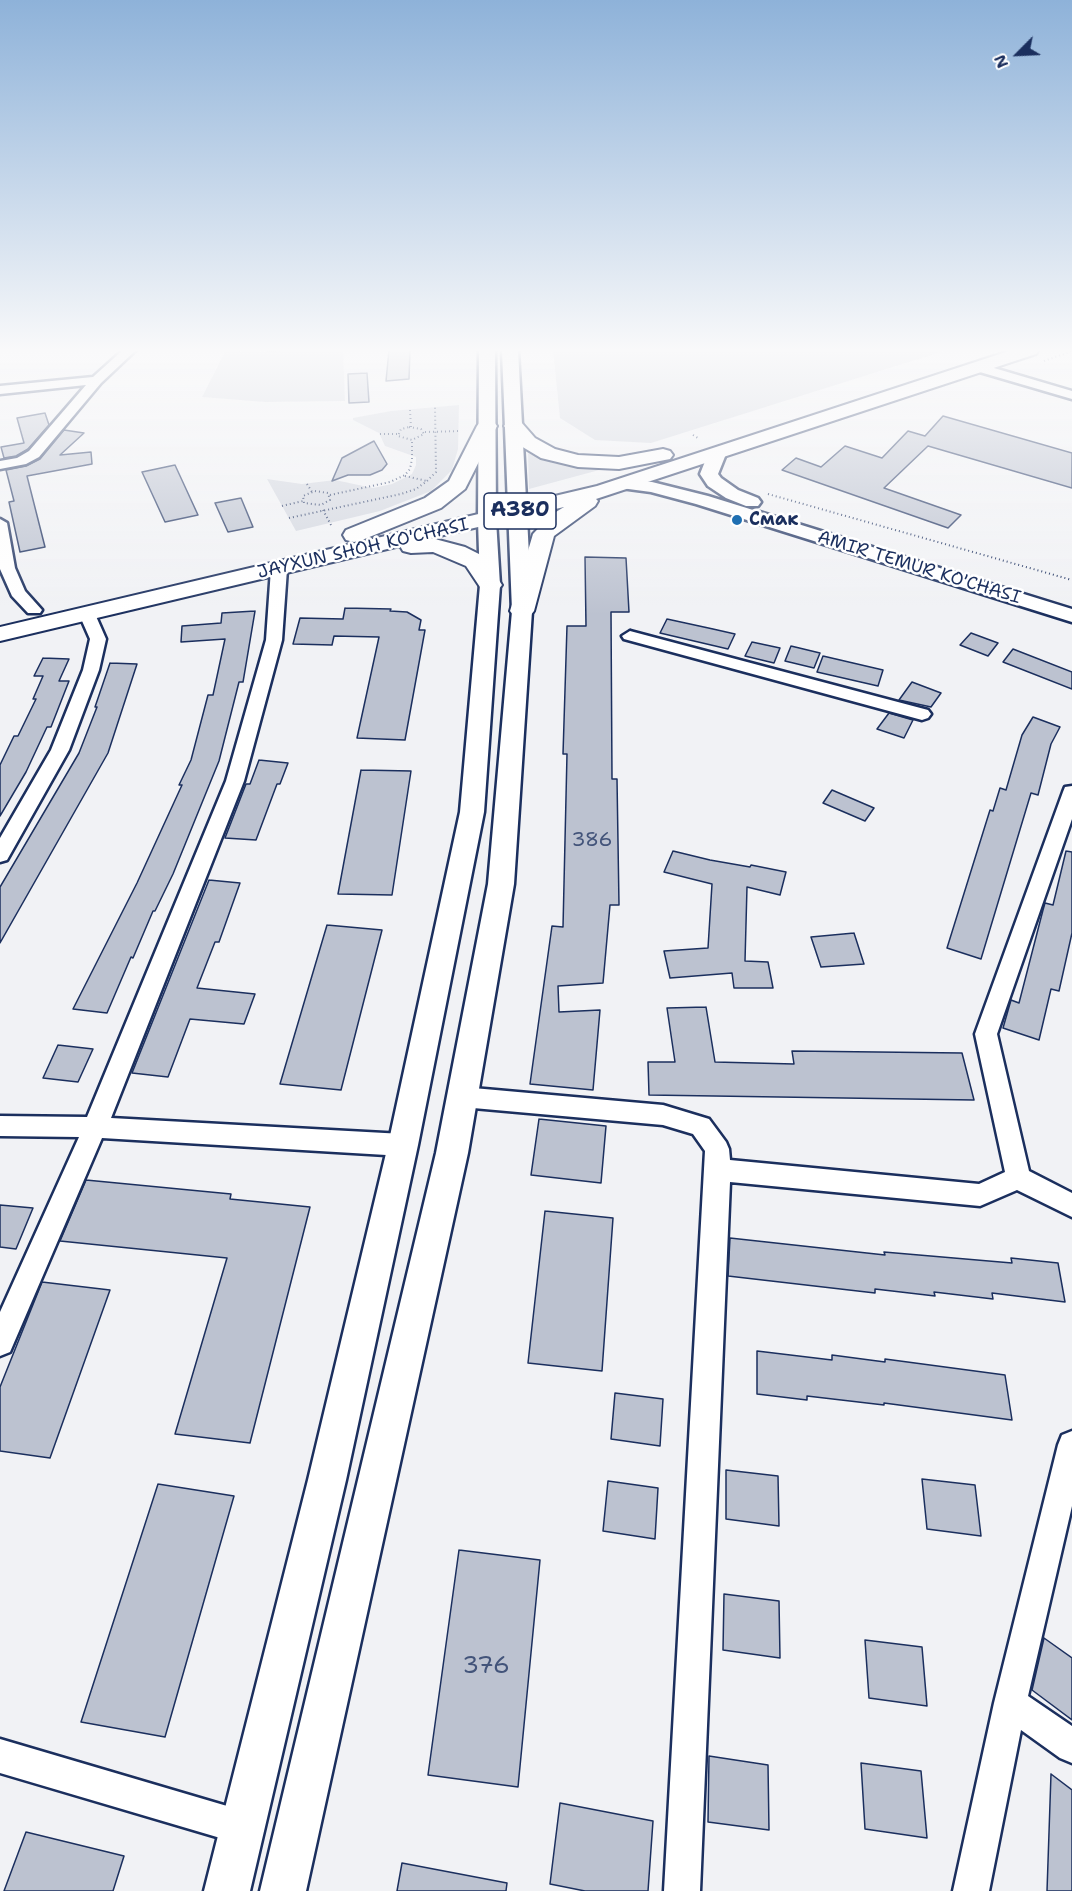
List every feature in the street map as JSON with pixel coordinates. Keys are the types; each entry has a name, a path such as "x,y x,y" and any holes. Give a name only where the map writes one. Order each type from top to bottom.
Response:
{"highway":[{"path":"342,539 433,503 458,485 481,438"},
{"path":"525,438 548,454 578,460 619,463 669,454"},
{"name":"JAYXUN SHOH KO'CHASI","path":"502,509 718,438"},
{"name":"JAYXUN SHOH KO'CHASI","path":"0,617 342,539 603,491 764,438"},
{"path":"522,611 544,534 559,520 603,491"},
{"path":"342,539 435,545 458,552 475,561 490,585"},
{"name":"JAYXUN SHOH KO'CHASI","path":"0,634 279,569 342,539"}],"main road":[{"path":"283,1891 449,1164 501,884 522,611 489,438"},
{"path":"227,1891 244,1828 403,1145 472,812 490,585 512,438"},
{"name":"AMIR TEMUR KO'CHASI","path":"717,454 709,474 714,482 732,494 901,549 1072,598"},
{"name":"AMIR TEMUR KO'CHASI","path":"627,484 652,487 702,500 1072,616"}],"street":[{"path":"0,465 21,461 34,454 47,438"},
{"path":"0,522 7,568 18,592 34,610"},
{"path":"0,1343 95,1126 235,780 274,640 279,569"},
{"path":"0,855 60,750 91,670 98,639 87,614"},
{"path":"630,636 922,714"},
{"path":"1018,1178 986,1034 1072,792"},
{"path":"462,1097 663,1115 700,1126 717,1149 718,1170 682,1891"},
{"path":"0,1126 95,1126 403,1145"},
{"path":"718,1170 980,1195 1018,1178"},
{"path":"1018,1178 1072,1206"},
{"path":"971,1891 1010,1703 1071,1451"},
{"path":"1010,1703 1072,1746"},
{"path":"0,1756 244,1828"}],"path":[{"path":"405,438 417,438"},
{"path":"289,519 416,489 436,472 435,438"},
{"path":"303,501 303,496 312,492 324,492 330,495 390,482 405,476 410,469 412,459 412,440"},
{"path":"405,476 435,483"},
{"path":"308,484 312,492"},
{"path":"766,493 1072,580"},
{"path":"282,506 303,501 312,506 321,505 328,502 330,495"},
{"path":"321,505 342,539"}],"shaded area":[{"path":"381,438 458,438 458,449 452,470 431,491 380,511 296,531 267,479 302,484 335,480 373,488 392,484 412,474 416,465 416,457 385,446"},
{"path":"592,438 666,438 651,443"},
{"path":"528,453 553,463 603,469 529,489"}],"building":[{"path":"23,438 37,438 28,449 16,456 4,458 1,447 24,443"},
{"path":"57,438 78,438 60,455 91,452 92,464 27,476 45,547 20,552 9,502 14,501 6,470 26,466 40,459"},
{"path":"901,438 1021,438 1072,453 1072,488 928,446 884,488 961,515 948,528 782,470 796,458 821,467 845,446 882,458"},
{"path":"374,441 387,464 382,470 370,475 348,475 332,481 342,458"},
{"path":"175,465 198,515 165,522 142,472"},
{"path":"241,498 253,527 228,532 215,503"},
{"path":"585,557 626,558 629,612 611,612 612,779 617,779 619,905 610,905 603,983 558,986 559,1012 600,1010 593,1090 530,1084 552,926 563,927 567,754 563,754 567,626 586,626"},
{"path":"345,608 391,609 390,611 407,612 421,620 419,630 425,630 405,740 357,738 379,637 334,636 332,645 293,644 300,618 343,619"},
{"path":"255,611 243,682 239,682 219,761 173,874 153,911 133,958 131,957 107,1013 73,1009 137,883 182,785 179,785 191,760 208,695 213,695 225,639 181,642 182,626 221,623 222,613"},
{"path":"667,619 735,634 728,649 660,633"},
{"path":"971,633 998,643 988,656 960,645"},
{"path":"752,642 780,648 774,663 745,656"},
{"path":"791,646 820,653 814,668 785,661"},
{"path":"1013,649 1072,672 1072,689 1003,662"},
{"path":"823,656 883,670 878,686 817,672"},
{"path":"43,658 69,659 59,681 69,681 51,727 47,727 26,772 0,816 0,765 14,736 18,736 36,699 33,699 43,676 34,676"},
{"path":"110,663 137,664 108,753 0,943 0,887 79,753 97,707 95,707"},
{"path":"912,682 941,693 931,707 899,700"},
{"path":"889,713 913,720 904,738 877,729"},
{"path":"1033,717 1060,727 1051,744 1038,795 1031,793 981,959 947,948 990,810 993,811 1000,788 1006,790 1022,735"},
{"path":"259,760 288,763 280,784 277,784 256,840 225,838 246,784 250,784"},
{"path":"361,770 411,771 392,895 338,894"},
{"path":"832,790 874,808 865,821 823,803"},
{"path":"673,851 710,860 786,872 780,895 747,887 745,961 768,962 773,988 734,988 732,973 670,978 664,951 708,948 712,884 664,872"},
{"path":"1066,851 1072,852 1072,933 1059,991 1051,989 1039,1040 1003,1028 1011,1000 1019,1003 1045,903 1053,905"},
{"path":"209,880 240,883 219,942 215,942 197,988 255,994 244,1024 190,1019 168,1077 132,1073"},
{"path":"327,925 382,930 341,1090 280,1084"},
{"path":"854,933 864,964 821,967 811,937"},
{"path":"706,1007 715,1062 794,1064 792,1051 962,1053 974,1100 649,1095 648,1062 675,1062 667,1008"},
{"path":"58,1045 93,1049 78,1082 43,1078"},
{"path":"539,1119 606,1126 601,1183 531,1175"},
{"path":"86,1180 231,1194 230,1199 310,1207 250,1443 175,1434 227,1258 60,1241"},
{"path":"0,1205 33,1208 16,1249 0,1247"},
{"path":"545,1211 613,1218 602,1371 528,1363"},
{"path":"730,1238 885,1255 884,1252 1012,1263 1011,1258 1058,1263 1065,1302 992,1293 993,1299 934,1292 935,1296 875,1289 875,1293 728,1276"},
{"path":"42,1282 110,1290 50,1458 0,1451 0,1387"},
{"path":"757,1351 832,1360 832,1355 885,1362 885,1359 1005,1375 1012,1420 884,1403 884,1405 807,1396 807,1400 757,1394"},
{"path":"615,1393 663,1399 660,1446 611,1439"},
{"path":"726,1470 778,1476 779,1526 726,1519"},
{"path":"922,1479 975,1485 981,1536 927,1529"},
{"path":"608,1481 658,1488 655,1539 603,1531"},
{"path":"158,1484 234,1496 165,1737 81,1722"},
{"path":"459,1550 540,1560 518,1787 428,1775"},
{"path":"724,1594 779,1601 780,1658 723,1650"},
{"path":"1044,1638 1072,1658 1072,1720 1032,1690"},
{"path":"865,1640 922,1647 927,1706 869,1698"},
{"path":"709,1756 768,1765 769,1830 708,1822"},
{"path":"861,1763 921,1771 927,1838 865,1829"},
{"path":"1051,1774 1072,1790 1072,1891 1047,1891"},
{"path":"560,1803 653,1821 648,1891 585,1891 550,1884"},
{"path":"26,1832 124,1856 113,1891 4,1891"},
{"path":"402,1863 507,1883 506,1891 397,1891"}],"place":[{"name":"Смак","path":"737,520"}]}
